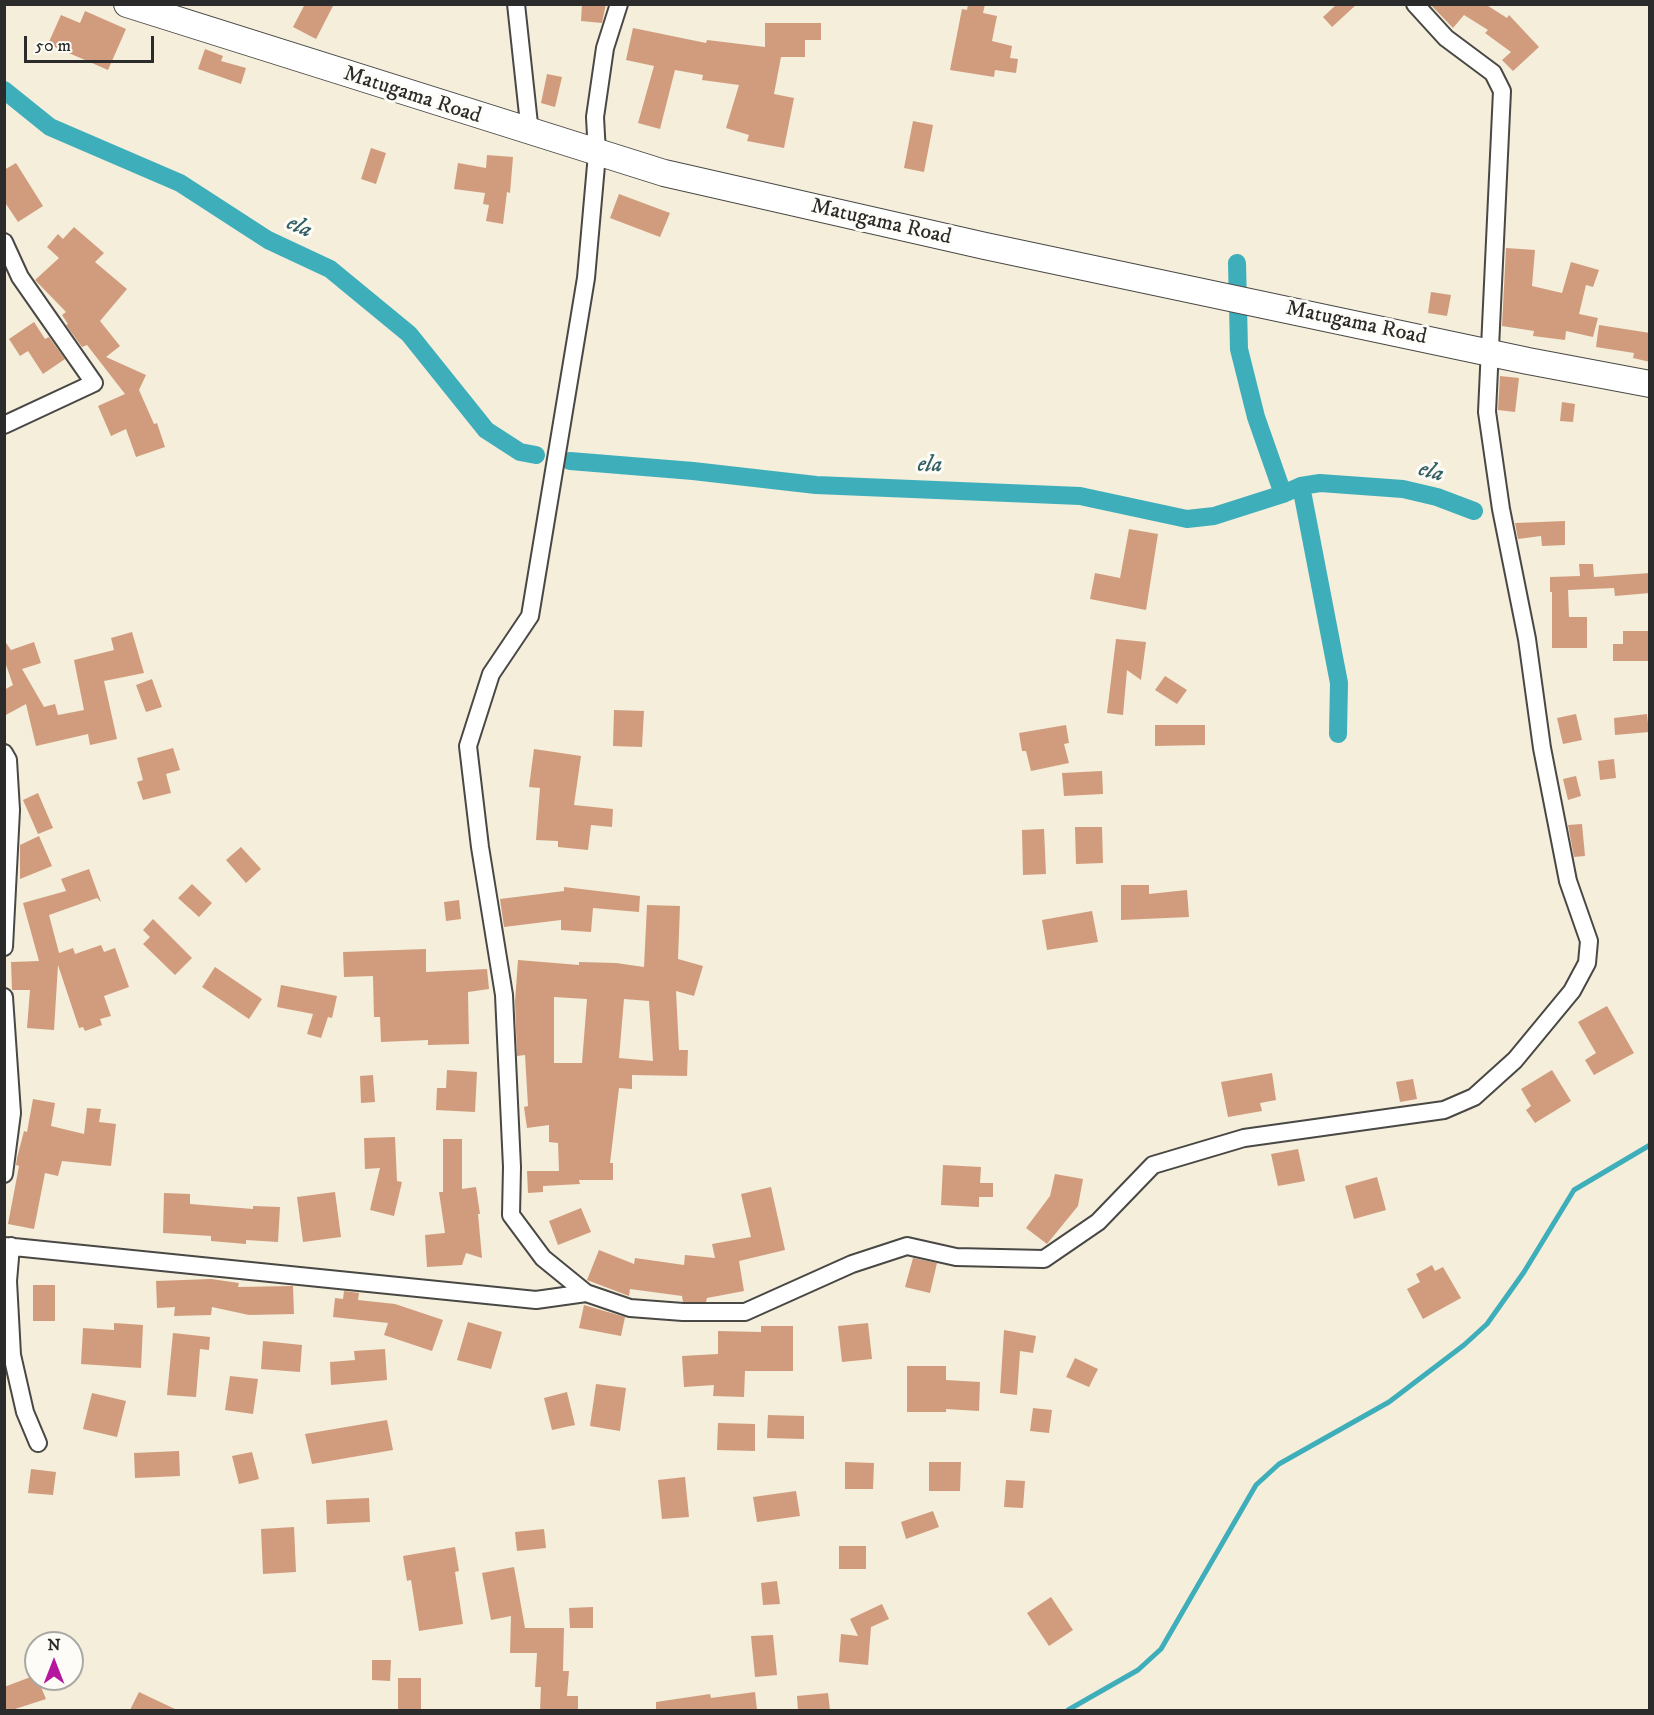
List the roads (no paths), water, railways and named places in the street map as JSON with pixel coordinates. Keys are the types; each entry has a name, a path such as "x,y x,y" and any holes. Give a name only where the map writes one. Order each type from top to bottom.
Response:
{"main road":[{"name":"Matugama Road","path":"127,4 530,133 664,173 930,234 1492,353 1650,384"}],"street":[{"path":"516,4 530,133"},
{"path":"619,4 605,48 595,117 597,154 586,278 530,616 491,674 468,746 480,847 504,995 512,1167 511,1215 543,1258 586,1293 630,1308 745,1312 852,1264 907,1246 956,1257 1044,1259 1098,1222 1153,1165 1244,1138 1444,1110 1474,1097 1515,1060 1572,992 1589,955 1588,941 1568,881 1542,748 1521,605 1493,459 1487,412 1492,353 1502,91 1493,73 1446,38 1415,4"},
{"path":"4,242 20,277 94,383 4,425"},
{"path":"4,753 8,760 11,810 4,947"},
{"path":"4,996 12,1113 4,1174"},
{"path":"38,1443 25,1412 12,1355 8,1246 537,1300 586,1293"}],"waterway":[{"name":"ela","path":"4,90 50,127 180,183 268,240 330,269 409,334 486,430 520,452 536,455"},
{"name":"ela","path":"1237,263 1239,349 1256,417 1283,494"},
{"name":"ela","path":"570,461 693,471 816,485 1080,496 1187,519 1214,516 1301,486 1320,483 1403,489 1437,497 1474,511"},
{"name":"ela","path":"1301,486 1339,683 1338,734"},
{"path":"1068,1710 1138,1670 1161,1649 1256,1485 1279,1464 1389,1402 1464,1345 1487,1324 1524,1272 1574,1190 1650,1145"}]}
